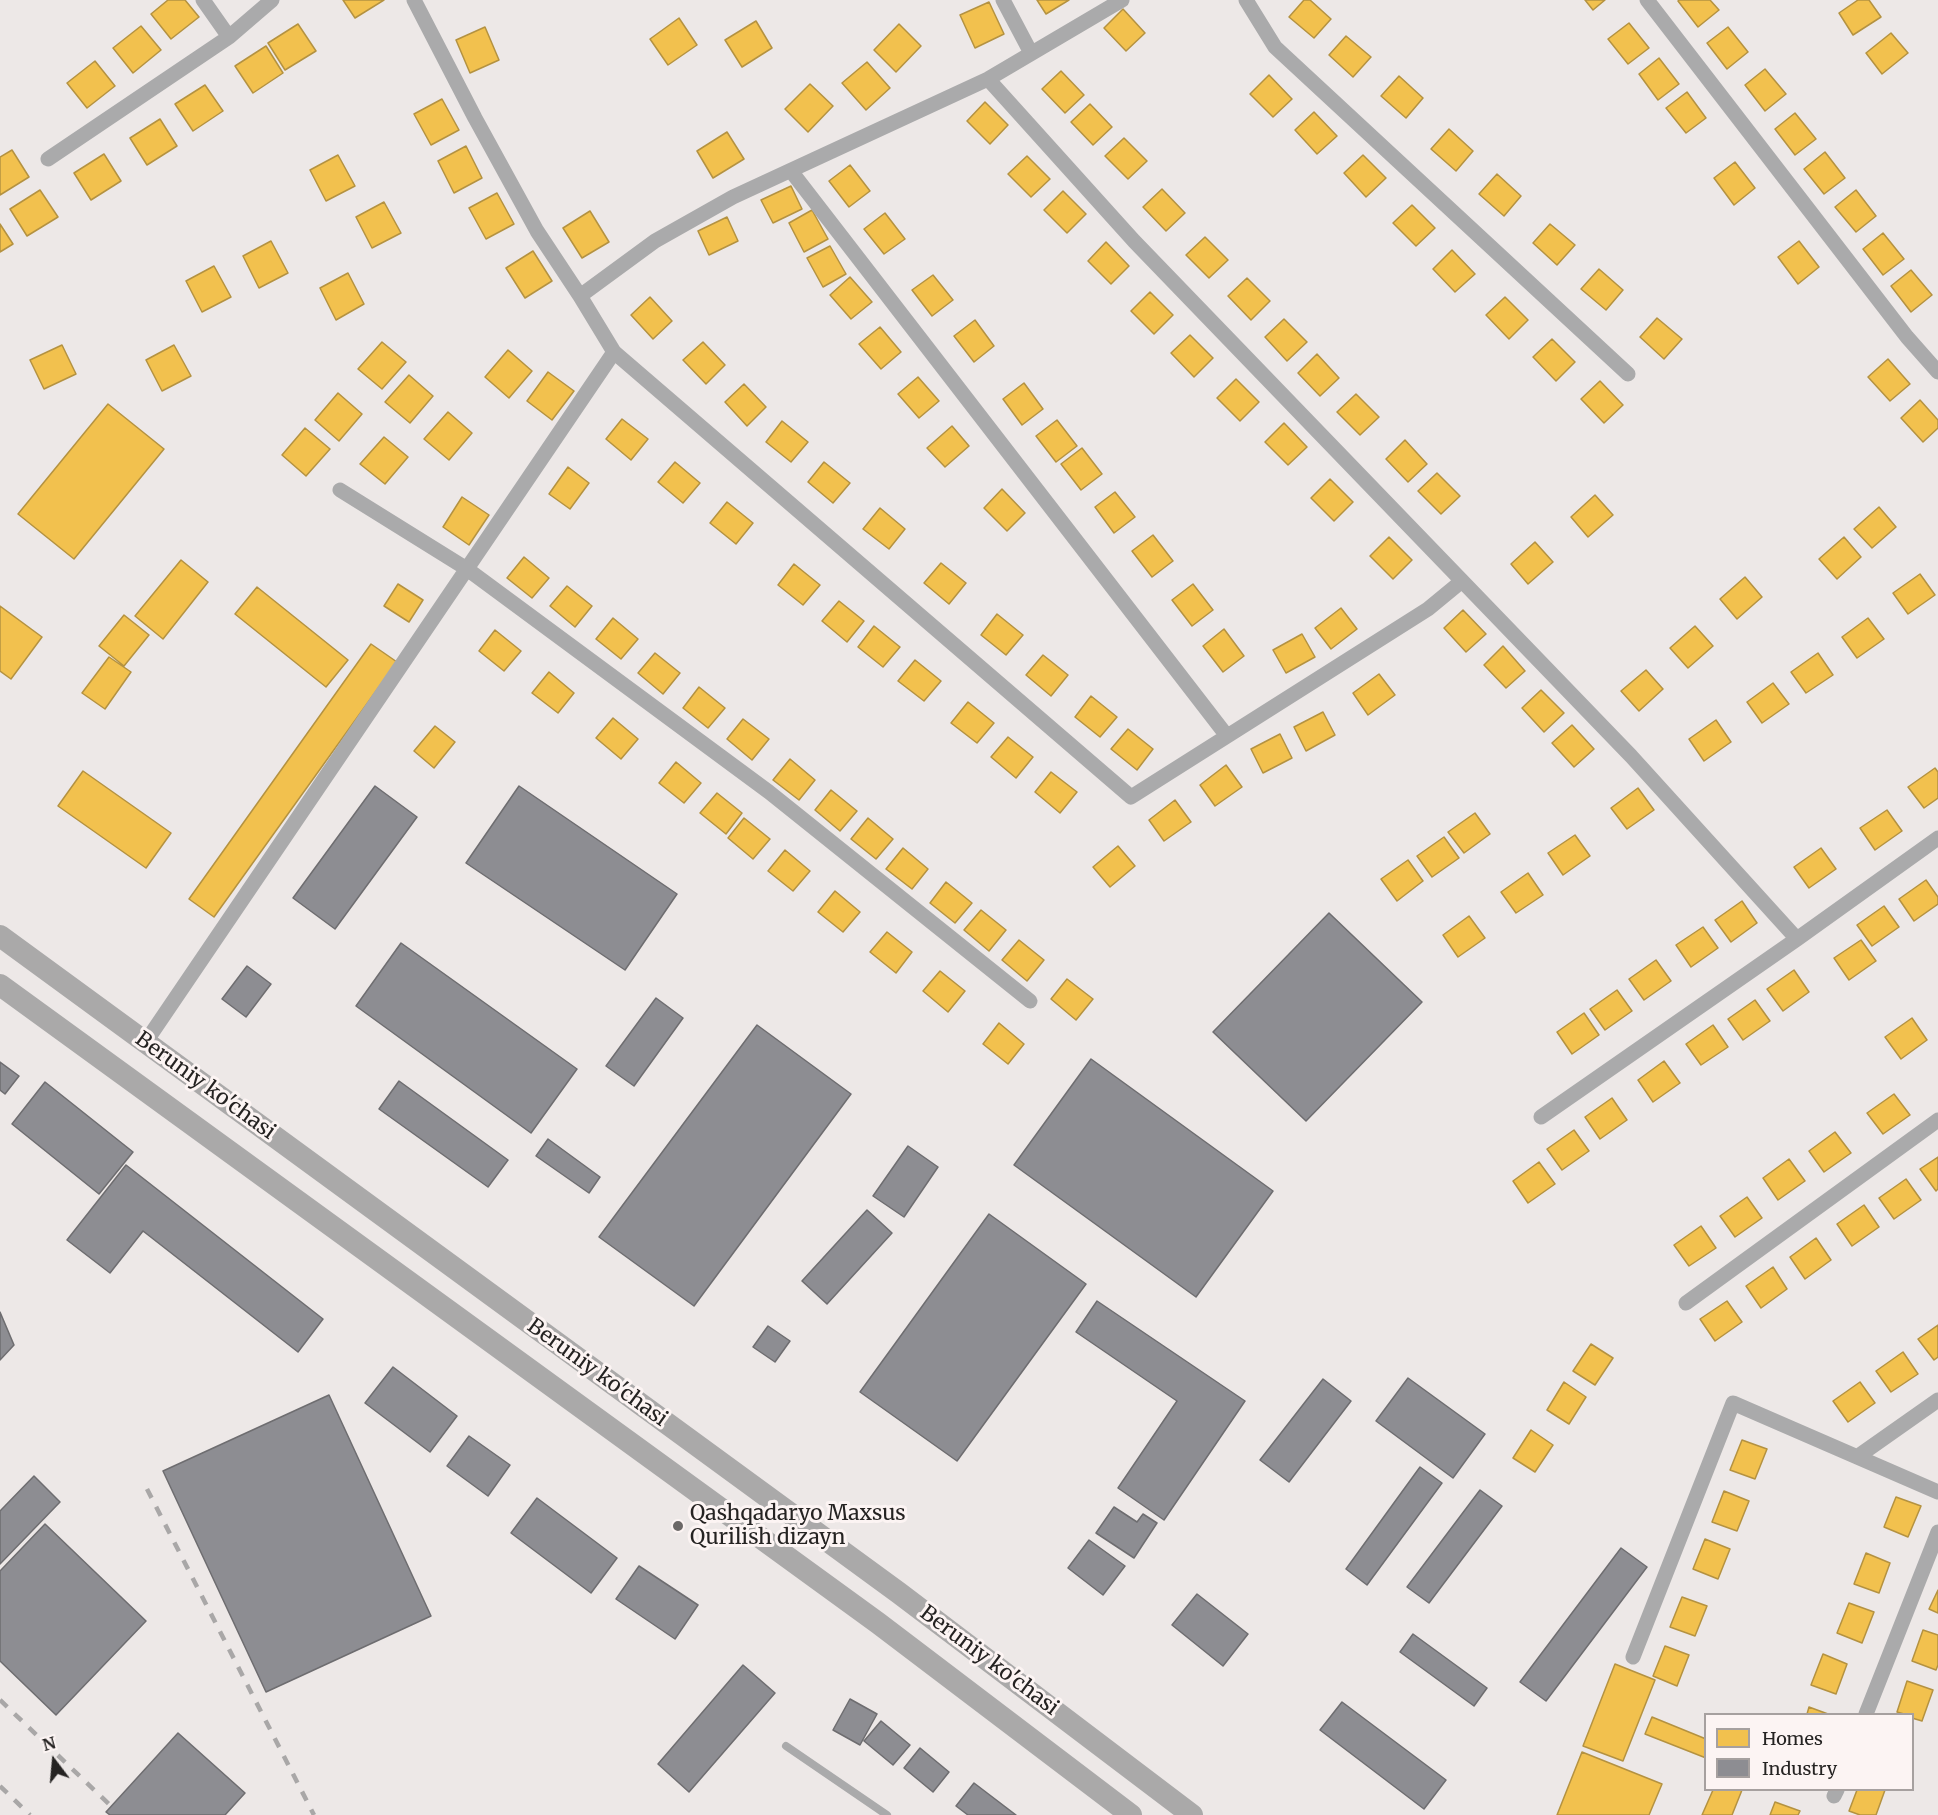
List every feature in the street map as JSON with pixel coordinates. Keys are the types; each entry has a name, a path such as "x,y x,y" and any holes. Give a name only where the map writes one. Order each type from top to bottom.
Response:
{"main road":[{"name":"Beruniy ko'chasi","path":"0,936 899,1593 1192,1815"},
{"name":"Beruniy ko'chasi","path":"0,986 878,1623 1131,1815"},
{"path":"878,1623 899,1593"}],"street":[{"path":"203,0 229,37"},
{"path":"48,159 229,37 272,0"},
{"path":"414,0 537,231 614,352 1131,797 1428,609 1462,581"},
{"path":"1002,0 1031,53"},
{"path":"580,296 655,241 733,197 988,79 1122,0"},
{"path":"1246,0 1275,47 1628,374"},
{"path":"1647,0 1907,337 1938,372"},
{"path":"988,79 1134,241 1631,756 1797,939"},
{"path":"791,171 1227,736"},
{"path":"145,1043 614,352"},
{"path":"340,490 467,568 769,792 1030,1001"},
{"path":"1541,1117 1938,838"},
{"path":"1686,1303 1938,1120"},
{"path":"1857,1457 1938,1400"},
{"path":"1633,1657 1733,1403 1938,1492"},
{"path":"1866,1713 1938,1532"}],"lane":[{"path":"786,1746 887,1815"}],"building: Homes":[{"path":"168,0 185,0 199,17 171,39 151,14"},
{"path":"343,0 384,0 355,18"},
{"path":"1037,0 1069,0 1046,14"},
{"path":"1304,0 1310,0 1331,19 1314,38 1289,17"},
{"path":"1585,0 1605,0 1593,10"},
{"path":"1679,0 1710,0 1719,10 1698,27"},
{"path":"1858,0 1869,0 1881,17 1853,35 1839,13"},
{"path":"989,2 1004,34 975,48 960,15"},
{"path":"1123,9 1145,33 1126,51 1104,28"},
{"path":"679,18 697,45 668,65 650,39"},
{"path":"756,21 772,48 742,67 725,40"},
{"path":"1629,23 1649,48 1628,64 1608,39"},
{"path":"298,24 316,51 285,70 268,43"},
{"path":"899,24 921,46 896,72 874,50"},
{"path":"141,26 161,50 133,73 113,48"},
{"path":"485,27 499,60 470,73 456,40"},
{"path":"1728,27 1748,52 1727,69 1707,43"},
{"path":"1891,33 1908,53 1882,74 1866,53"},
{"path":"1346,36 1371,57 1353,77 1329,55"},
{"path":"266,46 283,73 253,93 235,66"},
{"path":"1659,58 1679,84 1658,100 1639,74"},
{"path":"95,61 115,86 87,108 67,83"},
{"path":"867,62 890,88 866,110 842,83"},
{"path":"1765,69 1786,94 1765,111 1745,85"},
{"path":"1061,71 1084,95 1065,113 1042,89"},
{"path":"1269,75 1292,99 1273,117 1250,94"},
{"path":"1399,76 1423,98 1406,118 1381,96"},
{"path":"810,84 833,106 808,132 785,109"},
{"path":"205,85 223,111 193,131 175,104"},
{"path":"1687,92 1706,118 1686,133 1666,108"},
{"path":"442,99 459,130 431,145 414,114"},
{"path":"985,102 1008,125 990,144 967,121"},
{"path":"1090,104 1112,127 1093,145 1071,122"},
{"path":"1314,112 1337,136 1317,154 1295,130"},
{"path":"1795,113 1816,139 1795,155 1775,129"},
{"path":"160,119 177,146 147,165 130,138"},
{"path":"1449,129 1473,151 1456,171 1431,149"},
{"path":"727,132 744,159 713,178 697,151"},
{"path":"1124,138 1147,161 1128,179 1105,156"},
{"path":"466,146 482,178 454,193 438,161"},
{"path":"12,150 29,177 0,195 0,157"},
{"path":"1825,152 1845,178 1824,194 1804,169"},
{"path":"104,154 121,181 91,200 74,173"},
{"path":"338,155 355,186 326,201 310,170"},
{"path":"1363,155 1386,178 1366,197 1344,173"},
{"path":"1027,156 1050,179 1031,197 1008,174"},
{"path":"1735,162 1755,188 1734,205 1714,178"},
{"path":"850,165 870,191 849,207 829,181"},
{"path":"1497,174 1521,196 1504,216 1479,194"},
{"path":"791,186 802,209 773,223 761,200"},
{"path":"1162,189 1185,213 1166,231 1143,207"},
{"path":"40,190 58,217 27,236 10,209"},
{"path":"1856,190 1876,216 1856,232 1835,207"},
{"path":"1063,191 1086,214 1067,233 1044,210"},
{"path":"497,193 514,224 486,239 469,208"},
{"path":"384,202 401,233 372,248 356,217"},
{"path":"1412,205 1435,228 1416,246 1393,223"},
{"path":"812,210 828,239 804,252 789,223"},
{"path":"590,211 609,242 582,258 563,228"},
{"path":"885,213 905,239 884,254 864,229"},
{"path":"727,217 738,241 709,255 698,231"},
{"path":"0,224 13,244 0,252"},
{"path":"1550,224 1575,245 1557,265 1533,243"},
{"path":"1883,233 1904,259 1883,275 1863,249"},
{"path":"1205,237 1228,260 1209,278 1186,255"},
{"path":"271,241 288,273 259,288 243,256"},
{"path":"1799,241 1819,267 1798,284 1778,257"},
{"path":"1106,242 1129,266 1111,284 1088,261"},
{"path":"830,246 846,274 823,287 807,258"},
{"path":"1452,250 1475,274 1455,292 1433,269"},
{"path":"533,251 552,281 525,298 506,268"},
{"path":"214,266 231,297 202,312 186,281"},
{"path":"1599,269 1623,290 1606,310 1581,289"},
{"path":"1911,270 1932,295 1911,312 1891,286"},
{"path":"348,273 364,304 336,320 320,288"},
{"path":"933,275 953,300 932,316 912,290"},
{"path":"850,277 872,302 851,319 830,295"},
{"path":"1247,278 1270,301 1251,320 1228,296"},
{"path":"1150,292 1173,315 1154,334 1131,311"},
{"path":"650,297 672,321 653,339 631,315"},
{"path":"1505,297 1528,320 1509,339 1486,315"},
{"path":"1657,318 1682,339 1664,359 1640,337"},
{"path":"1284,319 1307,342 1287,361 1265,337"},
{"path":"975,320 994,346 974,362 954,336"},
{"path":"880,327 901,352 881,369 859,344"},
{"path":"1190,335 1213,358 1194,377 1171,353"},
{"path":"1552,339 1575,362 1556,381 1533,357"},
{"path":"382,342 406,362 382,389 358,369"},
{"path":"703,342 725,365 706,384 683,360"},
{"path":"62,345 76,374 44,389 30,360"},
{"path":"174,345 191,376 162,391 146,360"},
{"path":"508,350 532,371 509,398 485,377"},
{"path":"1317,354 1339,378 1320,396 1298,373"},
{"path":"1888,359 1910,384 1890,401 1868,377"},
{"path":"548,372 574,391 552,420 527,401"},
{"path":"409,375 433,396 410,423 385,402"},
{"path":"918,377 939,401 919,418 898,394"},
{"path":"1236,379 1259,402 1240,421 1217,398"},
{"path":"1600,381 1623,405 1604,423 1581,399"},
{"path":"1024,383 1043,409 1022,425 1003,399"},
{"path":"744,384 766,407 747,426 725,402"},
{"path":"338,393 362,414 339,441 315,420"},
{"path":"1356,394 1379,417 1360,435 1337,412"},
{"path":"1920,400 1938,420 1938,428 1923,442 1901,418"},
{"path":"108,404 164,449 74,559 18,514"},
{"path":"448,412 472,433 449,460 424,439"},
{"path":"622,419 648,439 631,460 606,439"},
{"path":"1057,420 1077,446 1056,462 1036,436"},
{"path":"782,421 808,442 791,462 766,442"},
{"path":"1284,423 1307,447 1288,465 1265,442"},
{"path":"952,426 969,446 945,467 927,448"},
{"path":"305,428 330,449 306,476 282,455"},
{"path":"384,437 408,457 385,484 360,464"},
{"path":"1405,440 1427,464 1408,482 1386,459"},
{"path":"1082,448 1102,474 1081,490 1061,464"},
{"path":"675,462 700,483 683,503 658,482"},
{"path":"824,462 850,483 833,503 808,482"},
{"path":"568,467 589,483 570,509 549,494"},
{"path":"1437,473 1460,496 1441,514 1418,491"},
{"path":"1330,479 1353,502 1334,521 1311,498"},
{"path":"1002,489 1025,513 1007,531 984,508"},
{"path":"1115,492 1135,517 1114,533 1095,507"},
{"path":"1595,495 1613,515 1588,537 1571,517"},
{"path":"462,497 489,515 469,545 443,527"},
{"path":"727,502 753,523 736,544 710,523"},
{"path":"1879,507 1896,527 1872,548 1854,529"},
{"path":"880,508 905,529 889,549 863,529"},
{"path":"1153,535 1173,561 1152,577 1132,551"},
{"path":"1389,537 1412,560 1393,579 1370,556"},
{"path":"1844,537 1861,557 1837,579 1819,559"},
{"path":"1535,542 1553,562 1528,584 1511,564"},
{"path":"524,557 549,578 532,598 507,578"},
{"path":"181,560 208,582 163,639 135,616"},
{"path":"941,563 966,583 949,604 924,583"},
{"path":"794,564 820,585 803,605 778,585"},
{"path":"1920,574 1935,595 1908,614 1893,593"},
{"path":"1745,577 1762,597 1737,619 1720,599"},
{"path":"398,584 423,600 409,622 384,606"},
{"path":"1193,584 1213,610 1192,626 1172,600"},
{"path":"567,586 592,606 575,627 550,606"},
{"path":"257,587 348,660 326,687 235,614"},
{"path":"839,601 864,621 847,642 822,621"},
{"path":"0,606 42,637 11,679 0,671"},
{"path":"1341,608 1357,629 1331,649 1315,628"},
{"path":"1463,610 1486,634 1466,652 1444,628"},
{"path":"997,614 1023,635 1006,655 981,635"},
{"path":"124,615 149,635 124,666 99,646"},
{"path":"613,618 638,639 621,659 596,639"},
{"path":"1868,618 1884,639 1857,658 1842,637"},
{"path":"874,626 900,647 883,667 858,647"},
{"path":"1695,626 1713,646 1688,668 1670,648"},
{"path":"1224,629 1244,656 1223,672 1203,646"},
{"path":"495,630 521,651 504,671 479,651"},
{"path":"1302,634 1315,657 1286,673 1273,650"},
{"path":"371,644 397,662 214,917 189,899"},
{"path":"1503,646 1525,671 1506,688 1484,665"},
{"path":"655,653 680,673 663,694 638,673"},
{"path":"1818,653 1833,675 1806,693 1791,672"},
{"path":"1043,655 1068,675 1051,696 1026,675"},
{"path":"109,657 131,672 105,709 82,693"},
{"path":"915,660 941,681 924,701 898,681"},
{"path":"1646,670 1663,689 1639,711 1621,691"},
{"path":"549,672 574,693 558,713 532,693"},
{"path":"1379,674 1395,695 1368,715 1353,693"},
{"path":"1773,683 1789,704 1762,723 1747,702"},
{"path":"699,687 725,708 708,728 683,708"},
{"path":"1541,690 1564,713 1544,732 1522,708"},
{"path":"1091,696 1117,717 1100,737 1075,717"},
{"path":"968,702 994,723 977,743 951,723"},
{"path":"1323,712 1335,735 1306,751 1294,727"},
{"path":"613,718 638,739 621,759 596,738"},
{"path":"743,719 769,739 752,760 727,739"},
{"path":"1716,720 1731,742 1704,761 1689,739"},
{"path":"1572,725 1594,749 1574,767 1552,743"},
{"path":"435,726 455,742 434,768 414,751"},
{"path":"1128,729 1153,749 1137,770 1111,749"},
{"path":"1280,734 1292,758 1263,773 1251,749"},
{"path":"1008,737 1033,757 1016,778 991,757"},
{"path":"790,759 815,780 799,800 773,780"},
{"path":"676,762 701,783 684,803 659,783"},
{"path":"1226,765 1242,787 1215,806 1200,785"},
{"path":"1935,768 1938,772 1938,798 1924,808 1908,787"},
{"path":"83,771 171,833 146,868 58,806"},
{"path":"1051,772 1077,792 1060,813 1035,792"},
{"path":"1638,788 1654,810 1627,829 1611,808"},
{"path":"831,790 857,811 840,831 815,810"},
{"path":"717,793 742,813 726,834 700,813"},
{"path":"1175,800 1191,822 1164,841 1149,820"},
{"path":"1887,810 1902,831 1875,850 1860,828"},
{"path":"1475,813 1490,834 1464,853 1448,832"},
{"path":"744,818 770,839 753,859 728,838"},
{"path":"868,818 893,839 876,859 851,839"},
{"path":"1575,835 1590,856 1563,875 1548,853"},
{"path":"1444,837 1459,858 1432,877 1417,856"},
{"path":"1118,846 1135,866 1110,887 1093,867"},
{"path":"903,848 928,869 912,889 886,869"},
{"path":"1821,848 1836,869 1809,888 1794,867"},
{"path":"785,850 810,871 793,891 768,871"},
{"path":"1408,860 1423,881 1397,901 1381,879"},
{"path":"1528,873 1543,895 1516,913 1501,892"},
{"path":"1926,880 1938,897 1938,904 1914,921 1899,899"},
{"path":"946,882 972,903 955,923 930,903"},
{"path":"835,891 860,912 843,932 818,912"},
{"path":"1742,901 1757,923 1731,942 1715,920"},
{"path":"1884,906 1899,927 1872,946 1857,925"},
{"path":"981,910 1006,930 989,951 964,930"},
{"path":"1469,916 1485,938 1458,957 1443,935"},
{"path":"1703,927 1718,948 1691,967 1676,945"},
{"path":"887,932 912,952 896,973 870,952"},
{"path":"1019,940 1044,960 1027,981 1002,960"},
{"path":"1861,940 1876,961 1849,980 1834,958"},
{"path":"1656,960 1671,981 1644,1000 1629,979"},
{"path":"1794,970 1809,992 1783,1011 1767,989"},
{"path":"940,971 965,991 948,1012 923,991"},
{"path":"1067,979 1093,999 1076,1020 1051,999"},
{"path":"1617,990 1632,1011 1605,1030 1590,1009"},
{"path":"1755,1000 1770,1021 1743,1040 1728,1019"},
{"path":"1584,1013 1599,1035 1572,1054 1557,1032"},
{"path":"1912,1018 1927,1040 1901,1059 1885,1037"},
{"path":"999,1023 1024,1044 1008,1064 983,1044"},
{"path":"1713,1025 1728,1047 1701,1065 1686,1044"},
{"path":"1664,1061 1680,1083 1653,1102 1638,1080"},
{"path":"1894,1094 1910,1115 1883,1134 1867,1113"},
{"path":"1612,1098 1627,1120 1600,1139 1585,1117"},
{"path":"1574,1130 1589,1151 1562,1170 1547,1149"},
{"path":"1835,1132 1851,1153 1824,1172 1809,1151"},
{"path":"1938,1157 1938,1189 1936,1191 1920,1169"},
{"path":"1789,1159 1805,1181 1778,1200 1763,1178"},
{"path":"1539,1162 1555,1184 1528,1203 1513,1181"},
{"path":"1906,1179 1921,1200 1894,1219 1879,1198"},
{"path":"1747,1197 1762,1218 1735,1237 1720,1216"},
{"path":"1864,1205 1879,1227 1852,1246 1837,1224"},
{"path":"1701,1226 1716,1248 1689,1266 1674,1245"},
{"path":"1816,1238 1831,1260 1805,1279 1790,1257"},
{"path":"1773,1267 1787,1289 1761,1308 1746,1286"},
{"path":"1727,1301 1742,1322 1715,1341 1700,1319"},
{"path":"1938,1325 1938,1357 1934,1360 1918,1339"},
{"path":"1591,1344 1613,1358 1595,1385 1573,1371"},
{"path":"1903,1352 1918,1374 1891,1392 1876,1371"},
{"path":"1564,1382 1586,1397 1569,1424 1547,1410"},
{"path":"1860,1382 1875,1403 1848,1422 1833,1401"},
{"path":"1531,1430 1553,1445 1535,1472 1513,1458"},
{"path":"1742,1440 1767,1449 1755,1479 1730,1470"},
{"path":"1724,1491 1749,1501 1737,1531 1712,1522"},
{"path":"1896,1497 1921,1506 1908,1537 1884,1527"},
{"path":"1705,1539 1730,1549 1718,1579 1693,1569"},
{"path":"1866,1553 1890,1563 1879,1593 1854,1584"},
{"path":"1938,1590 1938,1613 1929,1609"},
{"path":"1682,1597 1707,1606 1695,1636 1670,1627"},
{"path":"1849,1603 1874,1612 1862,1643 1837,1633"},
{"path":"1923,1630 1938,1635 1936,1670 1912,1661"},
{"path":"1665,1646 1689,1655 1677,1686 1653,1676"},
{"path":"1823,1654 1847,1664 1836,1694 1811,1685"},
{"path":"1615,1664 1655,1680 1623,1761 1583,1746"},
{"path":"1907,1681 1933,1690 1922,1721 1914,1719 1914,1713 1897,1712"},
{"path":"1809,1707 1825,1713 1807,1713"},
{"path":"1652,1717 1704,1738 1704,1757 1645,1734"},
{"path":"1582,1752 1662,1784 1649,1815 1557,1815"},
{"path":"1713,1791 1742,1791 1732,1815 1702,1815"},
{"path":"1857,1791 1885,1791 1876,1815 1860,1815 1849,1811"},
{"path":"1775,1802 1800,1811 1798,1815 1770,1815"}],"building: Industry":[{"path":"375,786 417,817 335,929 293,898"},
{"path":"519,786 677,894 625,970 466,863"},
{"path":"1329,913 1422,1002 1306,1121 1213,1032"},
{"path":"401,943 577,1069 531,1133 356,1006"},
{"path":"247,966 271,984 246,1017 222,999"},
{"path":"656,998 683,1018 634,1086 606,1066"},
{"path":"757,1025 851,1094 694,1306 599,1237"},
{"path":"1091,1059 1273,1191 1196,1297 1014,1165"},
{"path":"0,1062 19,1076 5,1094 0,1090"},
{"path":"399,1081 508,1160 488,1187 379,1109"},
{"path":"45,1082 133,1152 99,1194 12,1124"},
{"path":"548,1139 600,1177 589,1193 536,1156"},
{"path":"908,1146 938,1167 904,1217 873,1196"},
{"path":"126,1165 323,1319 298,1352 143,1231 110,1273 67,1240"},
{"path":"867,1210 892,1233 827,1304 802,1281"},
{"path":"989,1214 1086,1284 957,1461 860,1392"},
{"path":"1097,1301 1245,1401 1164,1520 1118,1488 1177,1401 1076,1332"},
{"path":"0,1312 14,1345 0,1360"},
{"path":"768,1326 790,1341 775,1362 753,1347"},
{"path":"393,1367 457,1416 430,1452 365,1403"},
{"path":"1408,1378 1485,1434 1453,1478 1376,1421"},
{"path":"1323,1379 1351,1401 1289,1482 1260,1460"},
{"path":"329,1395 431,1616 266,1692 163,1471"},
{"path":"469,1436 510,1465 488,1496 447,1466"},
{"path":"1420,1467 1442,1483 1367,1585 1346,1569"},
{"path":"34,1476 60,1502 0,1564 0,1511"},
{"path":"1480,1490 1502,1506 1429,1603 1407,1587"},
{"path":"537,1498 617,1558 591,1593 511,1533"},
{"path":"1114,1507 1137,1522 1143,1514 1157,1523 1134,1558 1096,1533"},
{"path":"45,1524 146,1621 56,1715 0,1661 0,1571"},
{"path":"1089,1540 1125,1566 1103,1595 1068,1568"},
{"path":"1621,1548 1647,1567 1546,1701 1520,1682"},
{"path":"639,1566 698,1605 675,1639 616,1599"},
{"path":"1197,1594 1248,1634 1223,1666 1172,1625"},
{"path":"1413,1634 1487,1688 1474,1706 1400,1652"},
{"path":"743,1665 775,1693 689,1792 658,1764"},
{"path":"850,1699 877,1714 860,1745 833,1730"},
{"path":"1342,1702 1446,1780 1424,1809 1320,1730"},
{"path":"881,1721 910,1745 893,1765 864,1741"},
{"path":"178,1733 245,1793 225,1815 110,1815 106,1812"},
{"path":"920,1748 949,1772 933,1792 904,1768"},
{"path":"974,1783 1016,1815 968,1815 956,1806"}],"railway":[{"path":"147,1489 314,1815"},
{"path":"0,1700 111,1806"},
{"path":"0,1786 30,1815"}],"place":[{"name":"Qashqadaryo Maxsus Qurilish dizayn","path":"678,1526"}]}
